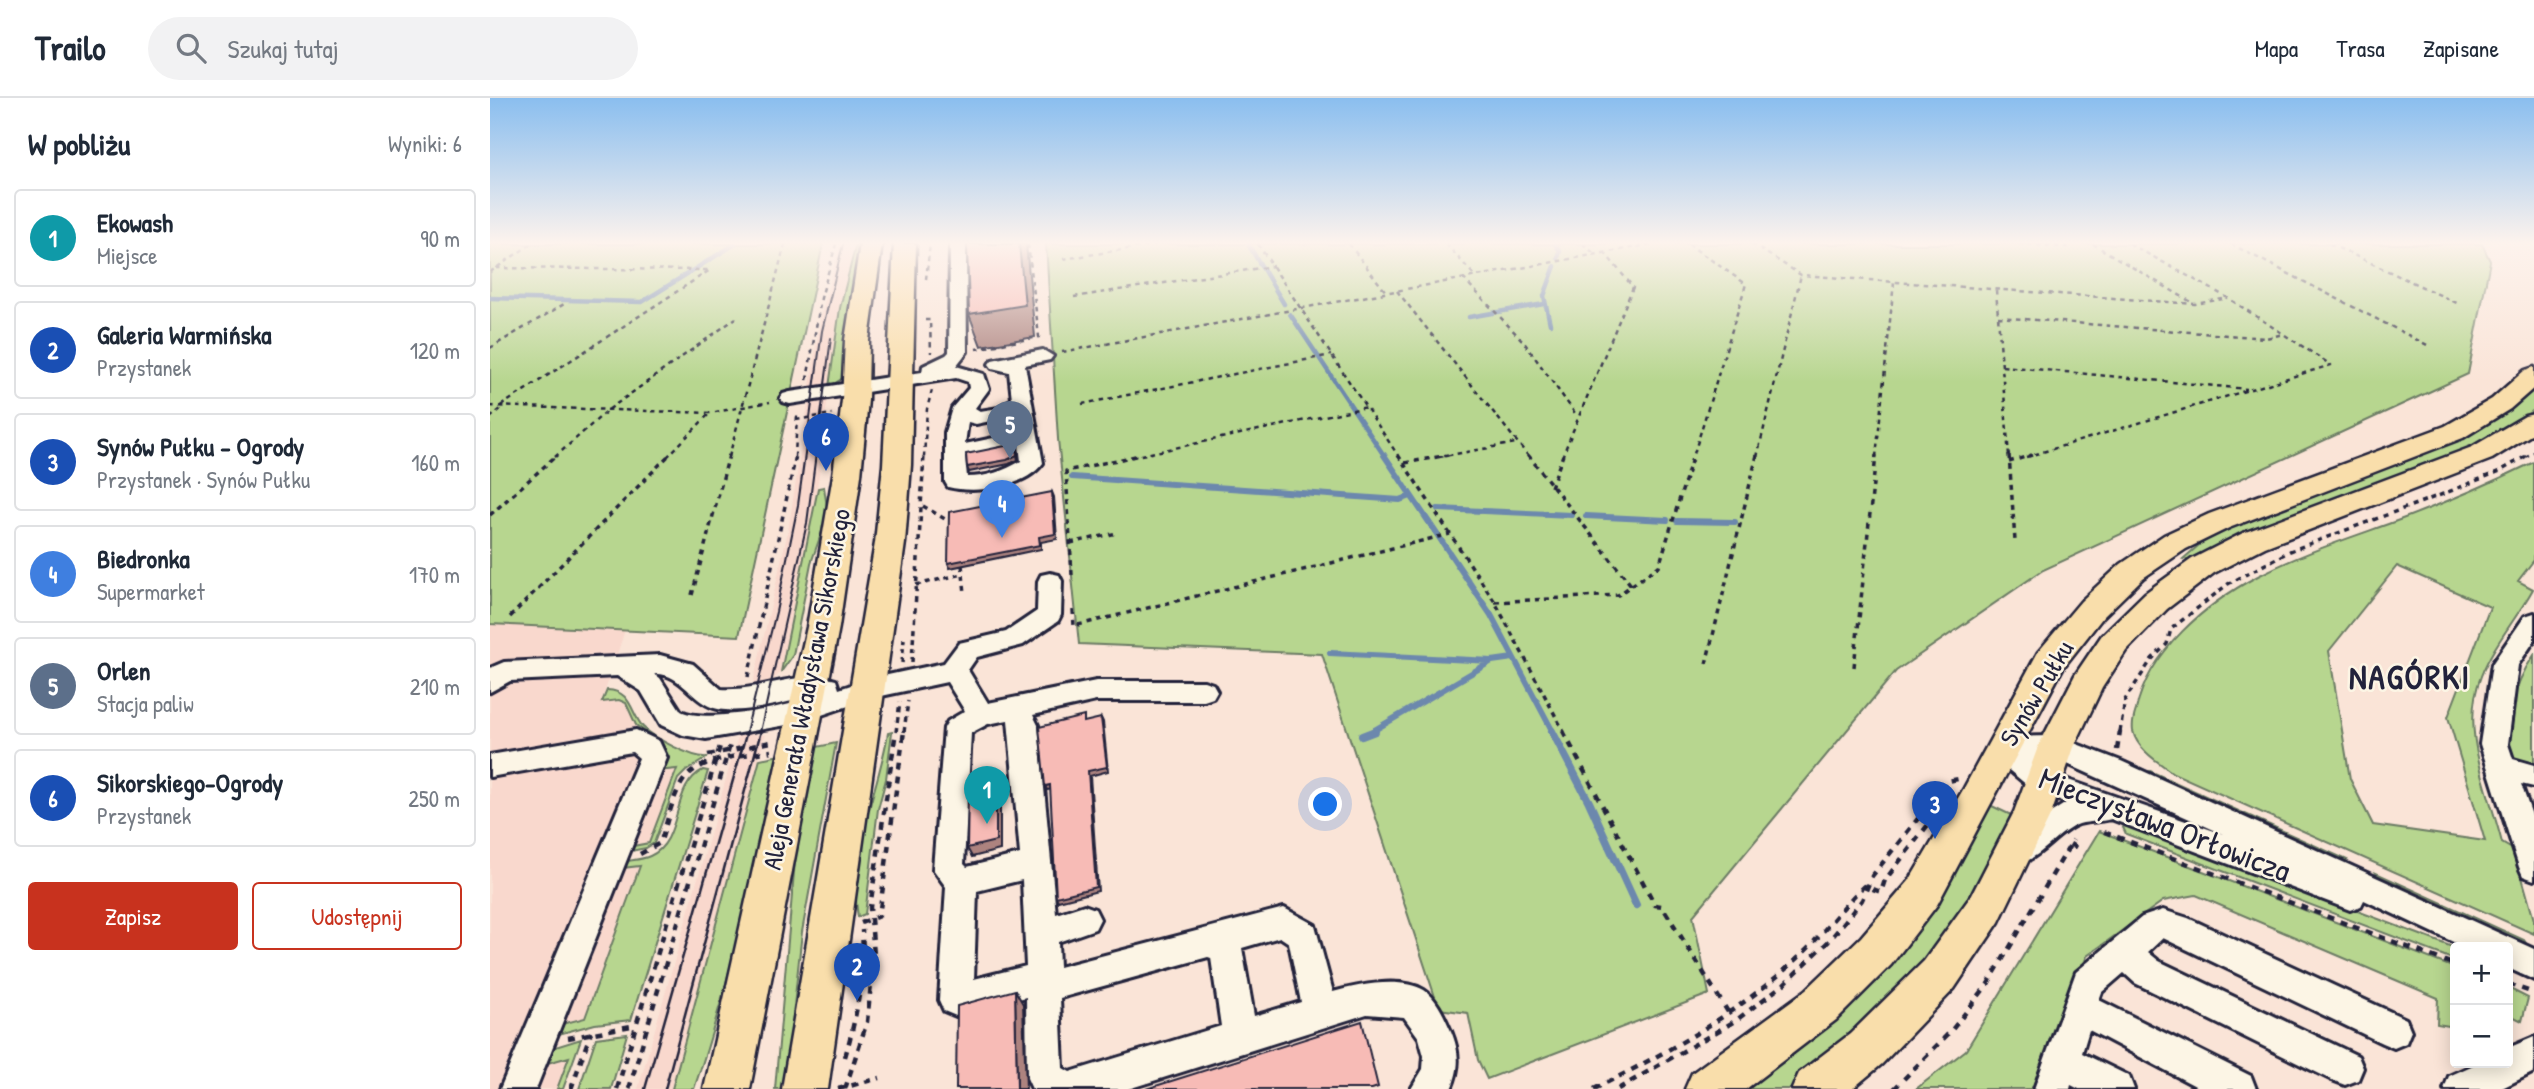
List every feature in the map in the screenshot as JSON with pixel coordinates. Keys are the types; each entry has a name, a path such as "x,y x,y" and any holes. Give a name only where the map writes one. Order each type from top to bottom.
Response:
{"main road":[{"name":"Aleja Generała Władysława Sikorskiego","path":"727,1089 847,475 863,290"},
{"name":"Aleja Generała Władysława Sikorskiego","path":"805,1089 894,688 890,543 897,465 937,371 901,302 902,290"},
{"name":"Synów Pułku","path":"1708,1089 1821,1005 1876,951 1923,893 1977,799 2050,661 2092,609 2132,571 2175,542 2219,521 2454,432 2501,404 2534,375"},
{"name":"Synów Pułku","path":"1815,1089 1866,1048 1939,975 1985,909 2013,853 2044,783 2056,747 2087,684 2114,643 2155,601 2203,566 2254,540 2482,453 2534,422"}],"street":[{"path":"937,371 950,290"},
{"path":"798,397 937,371 1043,356"},
{"path":"937,371 977,378 979,389 969,413 954,428 956,482 969,484 1014,475 1032,463 1018,369 1000,364"},
{"path":"969,413 1005,414 1023,401"},
{"path":"969,413 978,447"},
{"path":"1005,414 1006,442"},
{"path":"955,452 1028,437"},
{"path":"619,664 651,685 663,709 671,718 690,725 719,727 799,712 954,671 968,650 1014,639 1049,615 1061,583"},
{"path":"2534,622 2505,664 2494,744 2534,867"},
{"path":"495,673 619,664 660,664 677,667 690,675 704,692 720,699 742,698 799,712"},
{"path":"954,671 981,715"},
{"path":"962,882 948,869 958,728 981,715 1096,691 1204,691"},
{"path":"1017,708 1024,725 1042,933 1045,1079 1069,1089 1367,998 1413,1002 1428,1018 1441,1055 1440,1075 1429,1089"},
{"path":"490,766 636,741 649,749 653,758 518,1089"},
{"name":"Mieczysława Orłowicza","path":"2002,748 2056,747 2126,775 2486,942"},
{"name":"Mieczysława Orłowicza","path":"2002,748 2044,783 2107,819 2469,942"},
{"path":"2501,767 2534,776"},
{"path":"2013,853 2071,813 2107,819"},
{"path":"962,882 1035,863"},
{"path":"962,882 956,1000 1209,943 1284,922 1304,935 1320,1013"},
{"path":"1042,933 1084,919"},
{"path":"2116,1089 2057,1075 2088,983 2153,927 2163,924 2393,1031"},
{"path":"1209,943 1226,947 1240,1037"},
{"path":"2123,952 2147,972 2344,1068"},
{"path":"2513,956 2534,965"},
{"path":"2080,1008 2238,1089"},
{"path":"2462,1089 2534,1054"}],"path":[{"path":"490,418 501,407 679,290"},
{"path":"692,595 772,290"},
{"path":"747,681 792,482 798,439 798,397 823,290"},
{"path":"845,1088 867,1022 874,955 870,906 897,726 894,688 916,585 927,409 937,371 1040,337 1034,290"},
{"path":"1074,297 1117,290"},
{"path":"1289,290 1495,602 1655,905 1662,906 1728,1012"},
{"path":"1043,356 1401,290"},
{"path":"1475,290 1523,341 1577,416"},
{"path":"1551,487 1577,416 1632,290"},
{"path":"1495,602 1618,595 1659,566 1744,290"},
{"path":"1706,664 1797,290"},
{"path":"1854,667 1893,290"},
{"path":"1996,290 2015,541"},
{"path":"2000,290 2195,304 2228,298"},
{"path":"2172,290 2195,304"},
{"path":"2009,462 2332,365 2214,290"},
{"path":"2321,290 2429,346"},
{"path":"2429,290 2459,304"},
{"path":"1397,291 1631,586"},
{"path":"490,348 564,304"},
{"path":"1998,317 2266,338 2284,334"},
{"path":"490,515 608,410 736,318"},
{"path":"1082,404 1332,355"},
{"path":"2001,366 2250,389"},
{"path":"490,406 710,413 798,397"},
{"path":"1061,583 1070,543 1066,471 1367,407"},
{"path":"510,617 710,413"},
{"path":"796,420 835,413"},
{"path":"1404,463 1516,443"},
{"path":"2114,761 2125,700 2152,659 2167,644 2171,629 2228,584 2290,551 2500,471 2534,452"},
{"path":"923,506 945,519"},
{"path":"1070,543 1117,533"},
{"path":"1073,598 1074,626 1450,534"},
{"path":"962,565 965,593"},
{"path":"916,585 963,574"},
{"path":"842,1067 858,1007 863,954 861,922 879,916 906,724 894,688"},
{"path":"708,755 728,750 799,712"},
{"path":"889,718 898,716"},
{"path":"888,727 906,724"},
{"path":"629,1089 733,735"},
{"path":"617,1089 722,736"},
{"path":"632,855 657,846 685,778 695,769 715,762 782,749"},
{"path":"1618,1089 1735,1021 1784,984 1829,941 1862,900 1872,876 1948,781 1953,778 1968,783"},
{"path":"1594,1089 1674,1046 1728,1012 1776,976 1822,935 1857,891 1864,886 1881,892 1885,880 1934,817"},
{"path":"2107,819 2450,963"},
{"path":"1894,1089 1931,1054 1978,999 2001,966 2078,833"},
{"path":"2513,986 2534,993"},
{"path":"565,1038 636,1026"},
{"path":"571,1089 591,1032"},
{"path":"838,1078 836,1089 854,1087 880,1078"}],"shaded area":[{"path":"827,290 844,290 829,387 809,392 821,314"},
{"path":"828,397 812,523 781,672 772,681 752,688 788,531 809,399"},
{"path":"490,621 626,627 602,700 626,703 636,725 658,741 663,748 663,755 678,768 649,843 628,847 622,868 641,865 585,1019 559,1026 549,1049 569,1056 557,1089 490,1089"},
{"path":"739,733 765,735 672,1089 638,1089"}],"green space":[{"path":"490,290 813,290 739,636 490,624"},
{"path":"844,290 852,290 843,378 829,387"},
{"path":"1049,290 2484,290 2468,374 2043,570 1896,671 1693,916 1709,994 1487,1079 1478,1060 1468,1013 1439,1009 1322,654 1079,644 1058,439"},
{"path":"2534,388 2534,410 2478,444 2192,561 2183,559 2199,545 2221,532 2464,437 2513,408"},
{"path":"2534,462 2534,560 2518,581 2533,589 2486,665 2475,697 2473,718 2478,760 2502,843 2512,849 2516,856 2534,920 2534,934 2173,773 2139,744 2133,731 2133,720 2153,668 2182,631 2219,600 2258,576 2293,560 2436,506","holes":["2397,566 2490,607 2448,717 2485,841 2373,825 2350,779 2329,651"]},
{"path":"824,487 828,514 811,563 793,655 781,672 818,488"},
{"path":"2534,655 2534,768 2510,759 2509,744 2510,717 2515,692"},
{"path":"607,690 615,691 626,698 643,727 656,737 684,751 708,757 678,779 654,843 646,848 626,852 628,847 649,843 677,769 657,771 664,750 658,741 636,725 626,703 619,700 602,702"},
{"path":"892,732 886,779 878,809 865,914 858,917 856,893 860,847 888,733"},
{"path":"836,743 802,932 785,1089 775,1089 797,838 812,748"},
{"path":"780,755 742,923 720,1007 694,1089 672,1089 760,759"},
{"path":"703,770 708,771 631,1020 595,1024 555,1035 558,1025 585,1018 640,866 622,868 623,862 650,856 661,849 673,826 686,788"},
{"path":"2150,771 2347,860 2338,866 2139,772"},
{"path":"1977,799 2028,823 1985,909 1815,1089 1708,1089 1821,1005"},
{"path":"2120,821 2450,946 2450,958 2126,834"},
{"path":"2099,831 2450,966 2450,1026 2437,1024 2438,998 2196,895 2163,901 2087,956 2032,1089 1916,1089 1966,1050"},
{"path":"2376,873 2526,943 2506,942 2387,889"},
{"path":"2513,990 2528,998 2522,1021 2513,1016"},
{"path":"627,1034 611,1089 579,1089 596,1038"},
{"path":"581,1039 563,1089 557,1089 569,1057 544,1064 549,1049"}],"building":[{"path":"968,290 1024,290 1025,305 969,314"},
{"path":"1015,444 1017,455 1007,460 967,467 966,454"},
{"path":"1052,492 1055,534 1039,537 1040,545 948,563 949,512"},
{"path":"1084,716 1084,722 1101,718 1107,767 1088,771 1096,887 1056,897 1050,785 1045,786 1039,727"},
{"path":"996,782 996,841 967,848 968,788"},
{"path":"1015,990 1017,1089 956,1089 957,1006"},
{"path":"1362,1021 1378,1087 1372,1089 1146,1089"}],"waterway":[{"path":"490,298 642,302 661,290"},
{"path":"1276,290 1284,304"},
{"path":"1546,290 1544,296 1550,324"},
{"path":"1469,317 1544,304"},
{"path":"1290,314 1385,457"},
{"path":"1384,455 1491,615 1553,732"},
{"path":"1072,477 1400,500 1411,496"},
{"path":"1438,509 1571,515"},
{"path":"1586,516 1667,520"},
{"path":"1677,521 1735,522"},
{"path":"1330,653 1492,661"},
{"path":"1492,661 1513,658"},
{"path":"1371,732 1492,661"},
{"path":"1362,736 1375,731"},
{"path":"1552,731 1589,802 1636,905"}],"tram line":[{"path":"746,732 776,612 798,505 822,331 832,290"},
{"path":"760,732 807,523 831,338"},
{"path":"645,1089 747,731"},
{"path":"665,1089 761,731"}],"place":[{"name":"Orlen","path":"1010,459"},
{"name":"Sikorskiego-Ogrody","path":"826,471"},
{"name":"Biedronka","path":"1002,538"},
{"name":"Ekowash","path":"987,824"},
{"name":"Synów Pułku - Ogrody","path":"1935,839"},
{"name":"Galeria Warmińska","path":"857,1001"}],"district":[{"name":"NAGÓRKI","path":"2410,677"}]}
